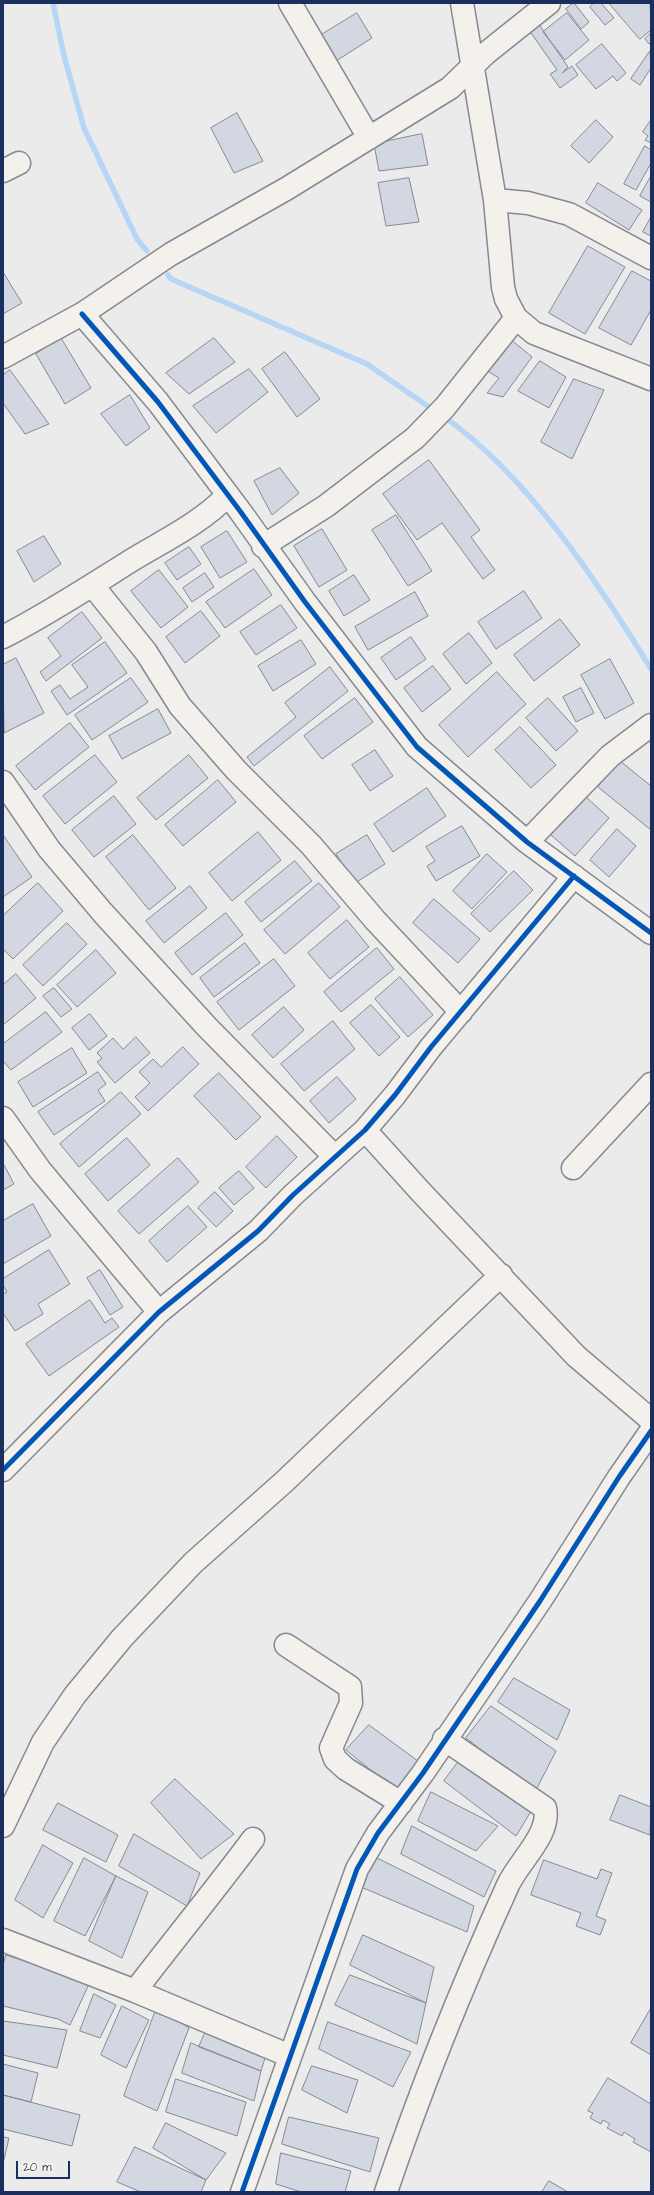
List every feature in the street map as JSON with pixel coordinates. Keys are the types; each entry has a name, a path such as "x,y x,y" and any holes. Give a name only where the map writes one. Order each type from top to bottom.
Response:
{"street":[{"path":"290,3 369,138"},
{"path":"462,3 494,200 503,287 506,298 516,318 534,333 651,379"},
{"path":"3,358 82,314 171,254 286,189 450,88 485,54 549,3"},
{"path":"494,200 528,203 569,214 651,258"},
{"path":"82,314 158,402 353,666 417,747 528,842 651,933"},
{"path":"263,546 326,506 415,438 445,407 516,318"},
{"path":"3,638 48,614 93,586 214,509 228,495"},
{"path":"93,586 146,652 180,706 236,770 311,845 374,920 461,1012"},
{"path":"528,842 610,756 651,725"},
{"path":"3,782 49,849 103,913 207,1027 335,1157"},
{"path":"3,1470 159,1312 258,1230 365,1130 395,1095 431,1047 574,876"},
{"path":"573,1168 651,1084"},
{"path":"3,1118 45,1176 159,1312"},
{"path":"365,1130 420,1191 576,1356 651,1420"},
{"path":"3,1826 43,1742 75,1695 122,1638 194,1563 285,1481 501,1275"},
{"path":"242,2192 356,1870 378,1833 540,1601 619,1477 651,1431"},
{"path":"286,1645 350,1687 351,1702 332,1748 334,1759 346,1769 401,1802"},
{"path":"386,2192 447,2028 506,1890 542,1831 547,1818 545,1808 444,1739"},
{"path":"135,1991 192,1916 223,1880 253,1838"},
{"path":"3,1940 135,1991 290,2056"}],"building":[{"path":"574,3 589,22 581,29 566,9"},
{"path":"594,3 601,3 614,18 605,25 590,7"},
{"path":"609,3 650,3 651,30 640,39"},
{"path":"357,13 372,38 336,61 318,37"},
{"path":"567,13 589,40 565,60 543,32"},
{"path":"538,23 568,67 562,73 572,66 578,75 560,88 550,74 557,70 529,30"},
{"path":"651,33 651,43 649,44 645,39"},
{"path":"602,44 626,73 617,81 613,76 596,89 576,65"},
{"path":"650,51 651,68 640,85 631,79"},
{"path":"237,113 263,161 234,173 211,128"},
{"path":"596,120 613,137 589,163 571,146"},
{"path":"651,120 651,143 645,140 648,136 643,132"},
{"path":"422,134 428,165 379,171 374,144"},
{"path":"645,146 651,150 651,163 636,190 624,184"},
{"path":"651,176 651,202 640,196"},
{"path":"409,178 419,222 386,226 378,183"},
{"path":"598,183 642,210 629,230 586,203"},
{"path":"651,217 651,236 643,232"},
{"path":"588,246 625,267 585,334 549,313"},
{"path":"632,271 651,281 651,310 631,345 599,328"},
{"path":"3,272 22,303 3,314"},
{"path":"61,338 91,388 65,404 36,354"},
{"path":"214,338 235,362 189,394 166,373"},
{"path":"509,338 532,357 503,397 487,393 499,378 486,370"},
{"path":"285,352 320,399 297,417 262,369"},
{"path":"540,361 566,377 549,408 518,391"},
{"path":"249,369 268,392 216,433 193,406"},
{"path":"10,370 49,424 25,434 3,403 3,375"},
{"path":"574,379 604,390 572,459 541,442"},
{"path":"130,395 150,428 126,446 101,414"},
{"path":"429,460 480,530 471,537 495,570 483,579 442,523 417,540 383,494"},
{"path":"280,468 299,493 272,515 254,481"},
{"path":"396,515 432,571 408,586 372,530"},
{"path":"322,529 347,570 319,587 294,546"},
{"path":"227,531 247,562 220,578 201,547"},
{"path":"44,536 61,564 34,582 17,551"},
{"path":"189,547 201,564 177,580 165,563"},
{"path":"254,569 272,595 225,628 206,602"},
{"path":"159,570 188,607 161,628 131,591"},
{"path":"205,573 214,587 192,602 183,588"},
{"path":"354,575 370,600 344,616 329,591"},
{"path":"524,591 542,618 496,649 478,622"},
{"path":"415,592 428,616 368,650 355,627"},
{"path":"281,605 297,628 256,655 240,632"},
{"path":"201,611 220,636 185,663 166,637"},
{"path":"82,612 102,638 46,681 40,672 61,656 48,638"},
{"path":"560,619 580,645 534,681 514,655"},
{"path":"469,633 492,663 466,684 443,654"},
{"path":"411,637 426,659 396,680 381,658"},
{"path":"301,640 316,664 273,691 258,666"},
{"path":"105,642 127,673 67,715 51,691 60,685 70,699 88,687 72,665"},
{"path":"16,658 44,713 4,733 3,665"},
{"path":"610,659 634,703 605,719 581,675"},
{"path":"433,666 451,689 422,712 404,688"},
{"path":"330,667 348,691 254,766 247,757 296,717 285,703"},
{"path":"497,672 526,704 468,757 439,725"},
{"path":"131,678 148,702 92,740 75,715"},
{"path":"581,688 594,713 576,722 563,697"},
{"path":"355,698 373,722 322,759 304,736"},
{"path":"548,698 578,731 556,751 526,718"},
{"path":"158,709 171,733 122,759 109,736"},
{"path":"70,723 89,747 35,790 16,766"},
{"path":"520,727 556,765 531,788 495,750"},
{"path":"375,750 393,776 370,791 352,765"},
{"path":"95,755 117,782 65,824 43,796"},
{"path":"189,755 208,778 156,820 137,798"},
{"path":"620,761 651,786 651,830 598,787"},
{"path":"218,780 236,802 183,846 165,825"},
{"path":"427,788 446,816 393,852 374,824"},
{"path":"114,796 136,824 94,857 72,830"},
{"path":"585,796 609,818 575,856 551,835"},
{"path":"462,826 480,856 436,881 427,866 435,861 426,847"},
{"path":"617,829 636,846 609,877 590,860"},
{"path":"258,832 281,860 232,901 209,873"},
{"path":"3,835 32,877 3,897"},
{"path":"133,835 176,888 149,910 106,857"},
{"path":"367,835 385,864 355,883 336,854"},
{"path":"487,854 507,872 472,909 453,891"},
{"path":"295,861 312,881 261,922 245,902"},
{"path":"514,871 533,890 490,932 471,914"},
{"path":"38,883 63,911 13,959 3,949 3,916"},
{"path":"319,883 340,907 285,954 264,930"},
{"path":"190,886 207,908 164,943 146,921"},
{"path":"434,899 480,939 458,963 413,923"},
{"path":"226,913 243,935 192,975 175,953"},
{"path":"347,920 369,947 330,979 308,953"},
{"path":"67,923 87,944 43,986 23,965"},
{"path":"245,943 260,963 214,997 200,978"},
{"path":"377,948 394,969 341,1012 324,992"},
{"path":"96,950 116,973 77,1007 57,985"},
{"path":"274,959 295,986 239,1030 217,1002"},
{"path":"16,974 36,998 3,1025 3,985"},
{"path":"400,977 433,1015 408,1037 375,999"},
{"path":"54,988 72,1009 61,1017 43,996"},
{"path":"371,1005 400,1037 379,1056 350,1023"},
{"path":"284,1007 304,1030 273,1058 252,1035"},
{"path":"46,1012 62,1032 11,1070 3,1061 3,1044"},
{"path":"90,1014 107,1036 89,1050 72,1028"},
{"path":"333,1021 355,1049 304,1091 281,1064"},
{"path":"136,1037 150,1053 115,1083 97,1062 102,1058 97,1053 113,1038 123,1049"},
{"path":"183,1047 199,1064 148,1111 135,1097 150,1083 139,1072 153,1059 161,1067"},
{"path":"72,1048 87,1073 33,1107 18,1082"},
{"path":"98,1072 106,1084 98,1090 105,1101 54,1135 38,1112"},
{"path":"219,1073 261,1117 236,1140 194,1096"},
{"path":"337,1077 356,1099 329,1123 310,1101"},
{"path":"121,1092 141,1114 79,1167 60,1144"},
{"path":"277,1136 297,1157 266,1188 246,1167"},
{"path":"127,1138 150,1165 108,1201 85,1174"},
{"path":"178,1158 199,1182 139,1234 118,1211"},
{"path":"3,1163 14,1184 3,1190"},
{"path":"239,1171 254,1188 234,1205 219,1188"},
{"path":"215,1192 233,1211 216,1227 198,1208"},
{"path":"33,1204 51,1236 3,1264 3,1221"},
{"path":"188,1206 207,1227 167,1262 149,1241"},
{"path":"49,1250 70,1284 38,1304 43,1314 15,1331 3,1313 3,1294 7,1292 3,1285 3,1279"},
{"path":"100,1270 123,1307 110,1315 87,1278"},
{"path":"90,1300 105,1323 112,1318 119,1327 49,1376 26,1344"},
{"path":"514,1678 570,1710 557,1740 498,1702"},
{"path":"491,1706 556,1751 535,1792 466,1738"},
{"path":"369,1725 418,1761 398,1792 346,1750"},
{"path":"462,1757 533,1808 516,1836 444,1781"},
{"path":"175,1779 234,1834 201,1859 151,1803"},
{"path":"431,1792 498,1826 476,1851 418,1821"},
{"path":"620,1795 651,1807 650,1835 610,1820"},
{"path":"58,1803 118,1835 106,1862 43,1830"},
{"path":"412,1826 496,1871 484,1897 401,1854"},
{"path":"134,1834 200,1873 187,1906 119,1866"},
{"path":"43,1845 73,1863 43,1918 15,1900"},
{"path":"375,1857 474,1906 467,1932 361,1887"},
{"path":"84,1858 116,1876 85,1936 54,1921"},
{"path":"544,1860 597,1879 601,1869 612,1873 596,1916 606,1920 600,1935 576,1926 581,1913 531,1895"},
{"path":"116,1876 148,1892 122,1958 89,1941"},
{"path":"363,1935 434,1967 426,2003 350,1965"},
{"path":"6,1955 90,1982 70,2025 58,2019 3,2006 3,1966"},
{"path":"350,1975 426,2003 417,2044 335,2005"},
{"path":"94,1994 116,2005 100,2038 80,2031"},
{"path":"122,2006 149,2020 126,2068 101,2055"},
{"path":"157,2007 189,2028 157,2111 124,2096"},
{"path":"651,2008 651,2055 631,2043"},
{"path":"3,2021 67,2030 57,2068 3,2055"},
{"path":"328,2022 411,2052 393,2087 319,2049"},
{"path":"205,2033 265,2058 261,2071 199,2047"},
{"path":"191,2043 261,2071 254,2101 182,2073"},
{"path":"3,2064 38,2073 31,2102 3,2095"},
{"path":"312,2066 358,2080 347,2113 302,2090"},
{"path":"608,2078 651,2104 651,2152 633,2142 635,2139 624,2132 622,2136 607,2128 610,2124 603,2120 601,2124 590,2118 593,2113 588,2111"},
{"path":"176,2079 246,2102 237,2136 166,2112"},
{"path":"3,2095 80,2115 72,2146 3,2129"},
{"path":"289,2117 379,2138 370,2172 282,2144"},
{"path":"166,2123 226,2153 206,2180 153,2148"},
{"path":"3,2137 9,2138 3,2164"},
{"path":"135,2147 206,2180 201,2192 141,2192 117,2182"},
{"path":"281,2153 351,2171 345,2192 301,2192 276,2184"},
{"path":"549,2181 568,2192 542,2192"}],"waterway":[{"path":"53,3 64,56 84,128 137,239 147,251"},
{"path":"168,275 171,279 367,364 436,412"},
{"path":"443,416 474,440 532,499 584,566 651,669"}],"cycle path":[{"path":"82,314 158,402 240,511 305,602 417,747 527,842 651,933"},
{"path":"3,1470 159,1312 258,1231 293,1195 365,1130 395,1095 431,1047 574,876"},
{"path":"242,2192 357,1869 378,1833 423,1773 540,1601 619,1477 651,1431"}]}
